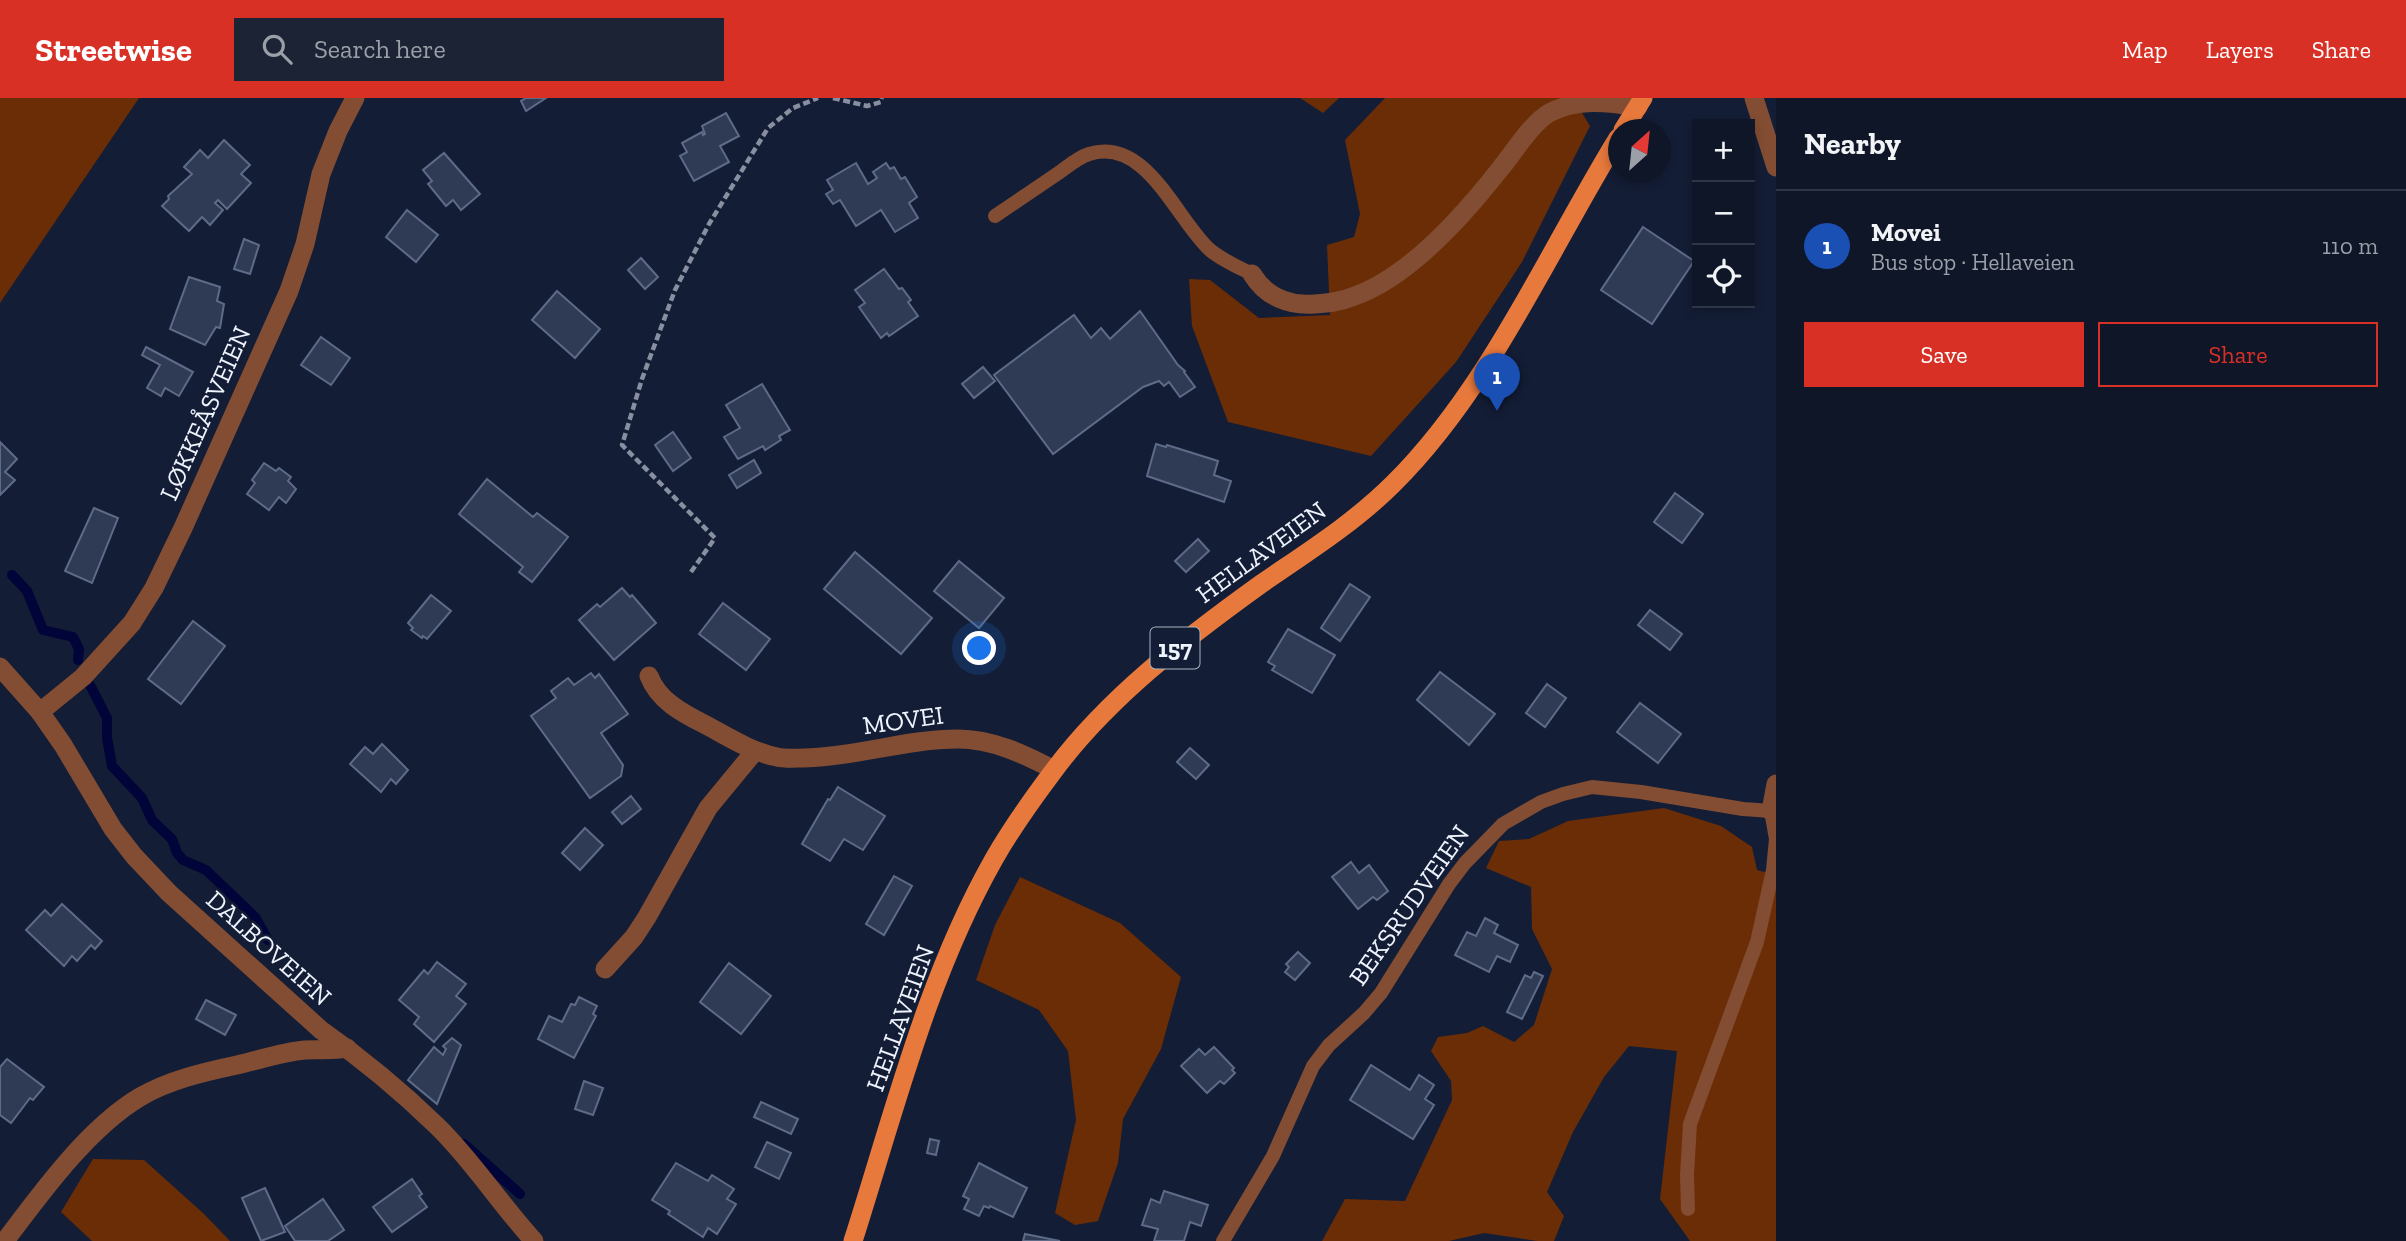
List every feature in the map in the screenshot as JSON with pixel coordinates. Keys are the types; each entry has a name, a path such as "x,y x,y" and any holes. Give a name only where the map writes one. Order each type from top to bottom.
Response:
{"main road":[{"path":"1630,119 1641,102"},
{"name":"HELLAVEIEN","path":"853,1241 927,1011 950,952 994,860 1054,770 1079,739 1149,670 1193,634 1361,512 1415,461 1444,426 1499,345 1608,157"}],"street":[{"name":"LØKKEÅSVEIEN","path":"40,712 83,677 132,623 154,589 289,291 321,174 355,98"},
{"path":"1754,98 1776,167"},
{"path":"1252,274 1259,287 1290,303 1317,304 1354,297 1399,272 1444,232 1546,115 1566,104 1641,102"},
{"name":"DALBOVEIEN","path":"2,675 40,712 113,829 134,856 169,893 321,1030 348,1048 438,1126 491,1186 534,1241"},
{"name":"MOVEI","path":"649,676 654,689 663,699 755,751 779,758 831,758 916,742 960,739 1002,745 1054,770"},
{"path":"605,969 634,937 647,917 708,808 755,751"},
{"path":"1771,811 1776,785"},
{"path":"5,1241 63,1166 121,1111 140,1097 163,1086 198,1075 275,1056 304,1050 348,1048"}],"lane":[{"path":"995,216 1073,162 1089,154 1112,151 1133,159 1151,176 1196,235 1212,251 1252,274"},
{"name":"BEKSRUDVEIEN","path":"1223,1241 1273,1156 1313,1066 1329,1045 1364,1013 1381,993 1449,884 1473,853 1503,824 1541,802 1592,787 1771,811"},
{"path":"1688,1209 1690,1124 1756,942 1773,870 1776,839 1771,811"}],"path":[{"path":"691,572 715,538 622,445 642,379 675,290 709,224 768,128 793,108 818,98"},
{"path":"833,98 867,106 881,102 882,98"}],"shaded area":[{"path":"0,98 139,98 0,303"},
{"path":"1300,98 1339,98 1323,113"},
{"path":"1385,98 1573,98 1590,126 1522,262 1456,362 1371,456 1228,422 1192,326 1189,279 1210,280 1259,318 1330,315 1327,245 1354,237 1360,214 1345,140"},
{"path":"1664,808 1721,826 1752,847 1757,870 1776,875 1776,1241 1690,1241 1660,1199 1677,1051 1629,1046 1604,1077 1573,1132 1547,1192 1564,1216 1554,1241 1484,1233 1449,1241 1322,1241 1345,1199 1405,1201 1452,1100 1451,1081 1431,1051 1438,1037 1467,1033 1483,1026 1514,1042 1534,1025 1552,969 1532,929 1531,887 1486,868 1499,841 1529,839 1568,821"},
{"path":"1020,877 1120,923 1181,977 1161,1049 1123,1119 1118,1163 1098,1221 1075,1225 1055,1213 1076,1120 1068,1051 1039,1010 976,980 995,925"},
{"path":"93,1159 144,1160 230,1241 92,1241 61,1212"}],"building":[{"path":"526,98 546,98 526,111 521,101"},
{"path":"726,113 739,136 720,146 729,162 694,181 680,156 687,152 682,143 702,132 705,134 702,126"},
{"path":"224,140 250,165 241,174 251,183 227,209 218,200 215,203 223,210 210,225 202,217 189,231 162,206 169,199 168,196 192,174 184,167 200,150 208,158"},
{"path":"444,153 480,194 461,210 453,200 446,206 428,184 432,181 423,170"},
{"path":"856,163 868,184 877,178 873,172 886,163 890,169 894,167 901,179 905,177 917,197 909,203 918,218 895,232 881,210 856,226 840,200 833,204 826,194 833,190 827,180"},
{"path":"407,210 438,235 416,262 386,237"},
{"path":"1643,227 1692,260 1692,264 1652,324 1601,290"},
{"path":"244,239 259,245 250,274 234,269"},
{"path":"641,258 658,277 645,289 628,270"},
{"path":"884,269 911,300 908,302 918,316 889,336 887,333 881,338 859,307 865,303 855,290"},
{"path":"189,277 220,287 217,301 224,304 220,328 216,327 205,345 170,329"},
{"path":"557,291 600,329 575,358 532,320"},
{"path":"1140,311 1195,387 1180,397 1169,382 1164,386 1159,381 1143,387 1053,454 994,375 1074,315 1091,338 1101,328 1110,339"},
{"path":"321,337 350,358 331,385 301,365"},
{"path":"146,347 193,372 179,396 165,388 161,396 147,388 160,365 142,355"},
{"path":"983,367 995,381 974,398 962,384"},
{"path":"762,384 790,430 779,436 781,440 765,450 763,446 738,459 724,437 740,428 726,405"},
{"path":"673,432 691,458 673,471 655,445"},
{"path":"0,442 17,459 5,472 15,480 0,495"},
{"path":"1156,444 1218,461 1214,475 1231,481 1224,502 1147,476"},
{"path":"754,460 761,473 737,488 729,475"},
{"path":"264,463 276,471 279,468 291,477 288,481 296,489 286,503 279,497 269,510 247,494 255,483 252,480"},
{"path":"487,479 533,517 537,513 568,537 532,582 519,572 523,567 459,514"},
{"path":"1675,493 1703,514 1682,543 1654,522"},
{"path":"94,508 118,518 92,583 65,571"},
{"path":"1198,539 1209,551 1186,572 1175,561"},
{"path":"855,552 932,618 901,654 824,589"},
{"path":"959,561 1004,598 979,628 934,591"},
{"path":"1350,584 1370,597 1340,641 1321,628"},
{"path":"622,588 630,597 632,595 656,623 614,660 579,620 597,604 600,607"},
{"path":"431,595 451,611 427,639 411,630 413,628 408,623"},
{"path":"723,603 770,639 746,670 699,634"},
{"path":"1650,610 1682,634 1670,650 1638,625"},
{"path":"193,621 225,646 181,704 148,679"},
{"path":"1288,629 1335,655 1312,693 1272,670 1275,666 1268,662"},
{"path":"1440,672 1495,714 1469,745 1417,700"},
{"path":"591,673 595,678 599,674 628,714 601,733 623,765 621,776 590,798 531,716 556,698 551,691 568,678 574,685"},
{"path":"1547,684 1566,698 1545,727 1526,713"},
{"path":"1640,703 1681,734 1658,763 1617,732"},
{"path":"382,744 408,770 396,784 391,779 381,792 350,764 365,747 373,754"},
{"path":"1190,748 1209,765 1196,779 1177,762"},
{"path":"838,787 885,816 863,850 844,839 830,861 802,844"},
{"path":"631,796 641,809 622,824 612,812"},
{"path":"585,828 603,845 580,870 562,853"},
{"path":"1351,862 1359,873 1369,865 1388,891 1377,900 1373,897 1358,909 1332,877"},
{"path":"894,876 912,886 884,935 866,924"},
{"path":"62,904 102,941 95,949 91,945 77,961 72,956 64,966 26,930 45,910 51,916"},
{"path":"1485,918 1498,925 1494,933 1518,945 1510,962 1497,956 1489,972 1455,955 1467,932 1476,936"},
{"path":"1298,952 1310,963 1295,980 1285,972 1289,967 1286,964"},
{"path":"437,962 466,984 456,996 466,1004 434,1042 414,1024 419,1017 399,1000 424,970 428,974"},
{"path":"729,963 771,996 741,1034 700,1002"},
{"path":"1534,972 1543,976 1522,1019 1507,1012 1525,975 1531,978"},
{"path":"579,997 597,1006 593,1014 596,1016 574,1058 538,1039 549,1016 562,1022 571,1004 575,1005"},
{"path":"206,1000 236,1015 225,1035 196,1019"},
{"path":"452,1038 461,1045 437,1104 408,1080 434,1047 443,1055 446,1049 443,1046"},
{"path":"1214,1047 1234,1068 1232,1070 1235,1073 1224,1084 1220,1081 1207,1093 1181,1066 1199,1049 1205,1055"},
{"path":"7,1059 44,1087 33,1100 30,1098 11,1123 0,1115 0,1067"},
{"path":"1371,1065 1410,1090 1419,1075 1434,1085 1425,1099 1434,1105 1413,1139 1350,1100"},
{"path":"584,1081 603,1088 593,1115 575,1109"},
{"path":"761,1102 798,1119 791,1134 754,1117"},
{"path":"930,1139 939,1141 936,1155 927,1153"},
{"path":"767,1142 791,1153 779,1179 755,1167"},
{"path":"676,1163 708,1181 712,1175 734,1189 727,1199 736,1204 717,1234 708,1228 703,1237 652,1200"},
{"path":"979,1163 1027,1188 1013,1217 990,1206 984,1206 979,1216 964,1209 969,1199 963,1196"},
{"path":"412,1179 427,1207 392,1232 373,1207"},
{"path":"265,1188 285,1232 261,1241 242,1198"},
{"path":"1164,1191 1208,1205 1201,1226 1190,1222 1184,1241 1154,1241 1158,1229 1142,1225 1151,1199 1160,1203"},
{"path":"323,1199 344,1230 328,1241 295,1241 285,1226"},
{"path":"1025,1234 1060,1241 1023,1241"}],"waterway":[{"path":"12,575 27,591 43,630 73,637 79,649 78,660"},
{"path":"90,685 107,718 112,766 142,798 152,820 172,839 183,860 206,870 255,917 268,940"},
{"path":"464,1144 520,1194"}],"place":[{"name":"Movei","path":"1497,411"}]}
